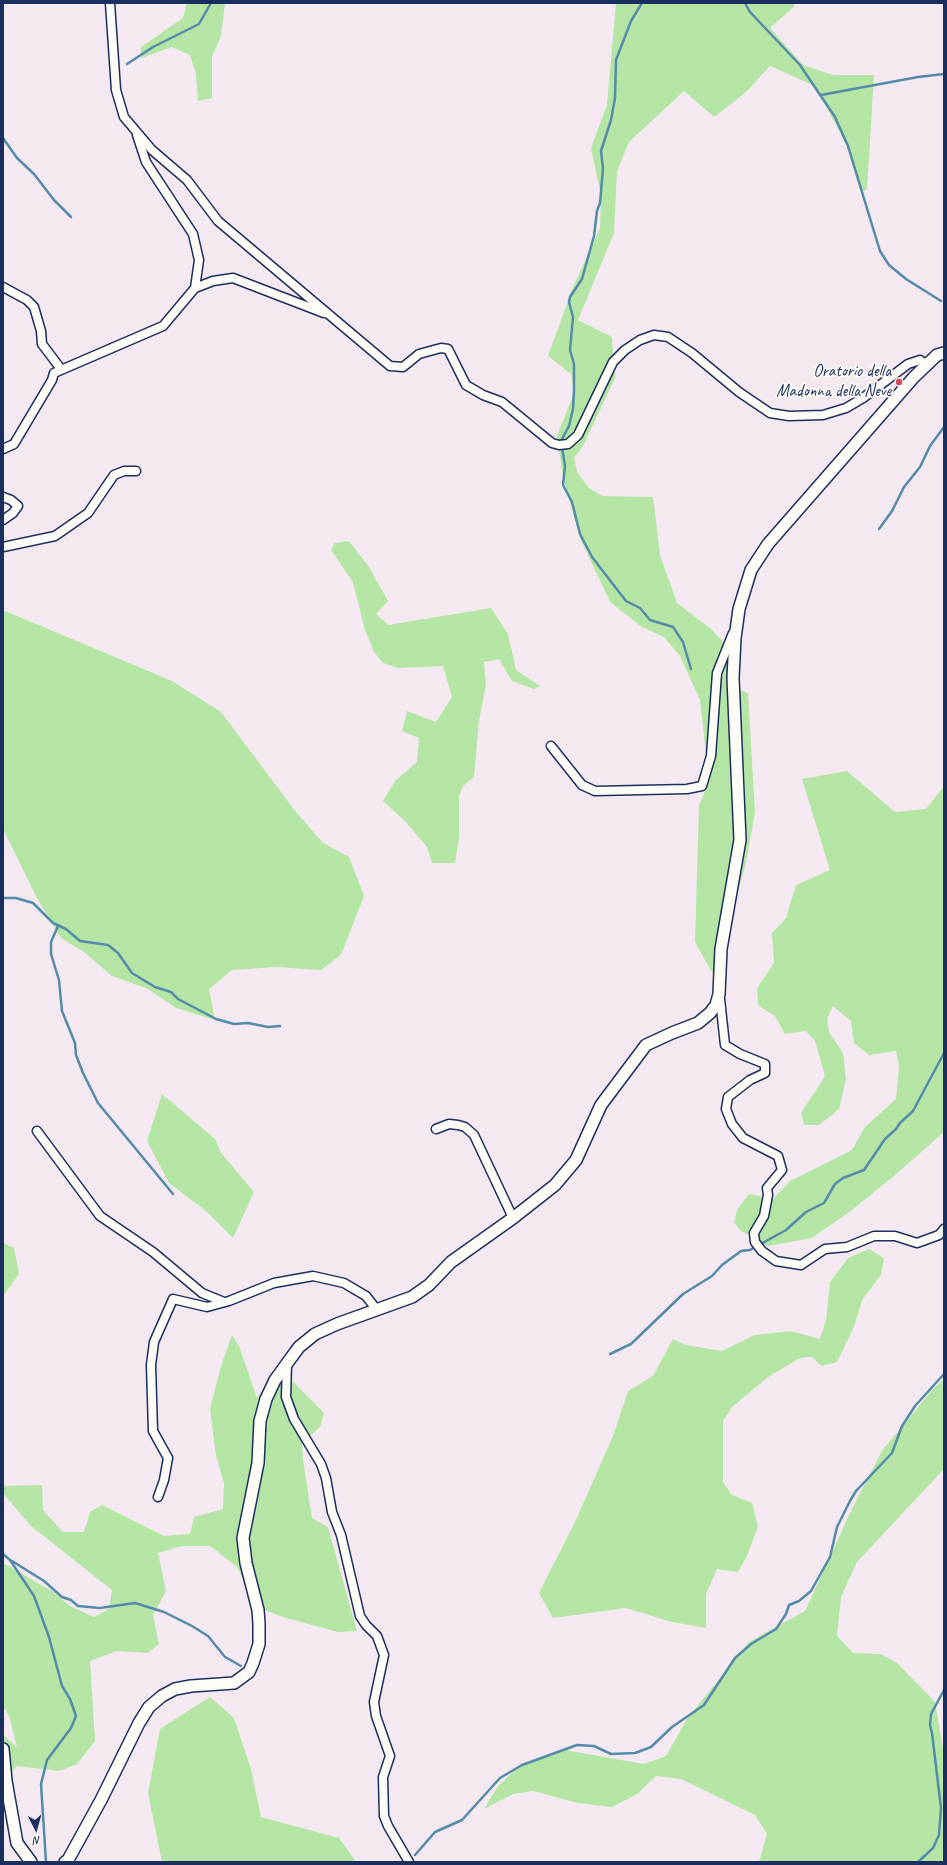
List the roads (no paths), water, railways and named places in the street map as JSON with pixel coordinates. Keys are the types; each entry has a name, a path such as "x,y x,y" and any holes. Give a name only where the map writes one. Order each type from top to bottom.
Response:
{"street":[{"path":"110,3 116,90 124,117 152,150 187,180 218,221 390,366 403,367 419,354 441,348 448,349 466,385 483,395 502,402 552,443 559,445 568,444 578,435 613,362 635,344 654,335 668,337 692,353 739,392 770,413 789,416 823,415 846,408 868,394 908,364 920,360 926,364"},
{"path":"136,131 146,162 193,234 199,260 195,288"},
{"path":"3,449 14,444 52,380 54,373 163,326 195,288 213,281 232,278 330,315"},
{"path":"3,286 27,300 34,306 41,331 42,344 61,369"},
{"path":"551,746 582,785 595,791 687,789 702,786 711,756 718,673 738,621 751,570 768,544 926,364 940,354"},
{"path":"3,547 55,536 88,513 114,474 124,471 136,471"},
{"path":"3,497 11,500 18,506 13,513 3,520"},
{"path":"738,621 733,678 740,840 721,949 719,994 725,1045 740,1054 765,1064 765,1073 750,1080 728,1097 726,1109 732,1124 743,1138 778,1156 782,1170 779,1176 767,1188 768,1195 764,1216 754,1233 755,1242 762,1251 776,1260 801,1265 825,1249 847,1247 874,1236 895,1236 917,1243 939,1235 944,1229"},
{"path":"65,1862 68,1860 101,1800 136,1729 149,1707 162,1696 175,1689 191,1686 234,1683 249,1672 259,1644 259,1624 246,1563 243,1538 258,1463 260,1421 266,1399 275,1380 299,1347 315,1334 337,1324 412,1297 430,1285 451,1262 513,1218 555,1185 576,1160 601,1105 646,1045 698,1023 710,1013 719,994"},
{"path":"436,1129 449,1124 458,1125 464,1127 474,1135 513,1218"},
{"path":"37,1131 100,1216 153,1252 202,1294 224,1302"},
{"path":"158,1498 164,1480 168,1458 153,1430 151,1365 154,1342 173,1299 207,1307 274,1283 313,1276 344,1283 366,1296 377,1310"},
{"path":"288,1362 286,1397 294,1419 321,1464 326,1478 332,1512 341,1535 360,1616 366,1625 377,1636 384,1655 374,1702 376,1716 390,1756 383,1777 384,1816 388,1826 409,1862"},
{"path":"3,1749 6,1781 17,1843 31,1862"}],"waterway":[{"path":"127,64 153,47 199,24 211,3"},
{"path":"642,3 631,21 616,60 615,98 611,120 601,151 603,168 600,203 597,211 594,236 582,279 570,297 569,302 573,317 570,350 574,364 574,390 573,409 569,426 561,441 565,466 563,485 572,502 580,534 592,557 626,601 640,608 650,620 673,627 683,642 691,669"},
{"path":"745,3 750,12 800,65 835,117 848,146 880,251 889,265 906,279 941,301"},
{"path":"821,95 918,77 944,74"},
{"path":"3,138 17,158 34,174 54,200 71,217"},
{"path":"879,529 892,511 904,487 920,467 930,446 944,427"},
{"path":"3,898 16,898 33,903 53,923 66,929 80,941 108,945 118,953 132,973 155,987 171,992 178,999 216,1019 234,1024 248,1023 268,1027 280,1026"},
{"path":"58,926 51,942 51,954 59,980 62,1011 75,1043 76,1055 83,1073 98,1103 173,1194"},
{"path":"610,1354 631,1344 683,1294 712,1276 722,1265 741,1251 750,1250 786,1230 806,1212 824,1203 835,1184 843,1178 864,1170 885,1139 913,1111 944,1053"},
{"path":"415,1855 435,1832 462,1820 500,1778 522,1765 577,1745 594,1746 611,1754 635,1753 651,1747 672,1727 704,1705 735,1658 751,1644 776,1629 786,1614 789,1605 799,1601 811,1591 830,1557 837,1527 856,1491 892,1453 902,1426 915,1406 944,1374"},
{"path":"3,1554 10,1560 34,1596 49,1637 62,1686 70,1699 76,1716 71,1728 47,1760 41,1784 46,1862"},
{"path":"12,1561 44,1581 62,1597 71,1600 78,1606 100,1608 135,1603 164,1612 208,1636 225,1657 241,1666"},
{"path":"918,1862 933,1848 939,1835 941,1808 930,1725 931,1714 944,1690"}],"place":[{"name":"Oratorio della Madonna della Neve","path":"899,382"}]}
